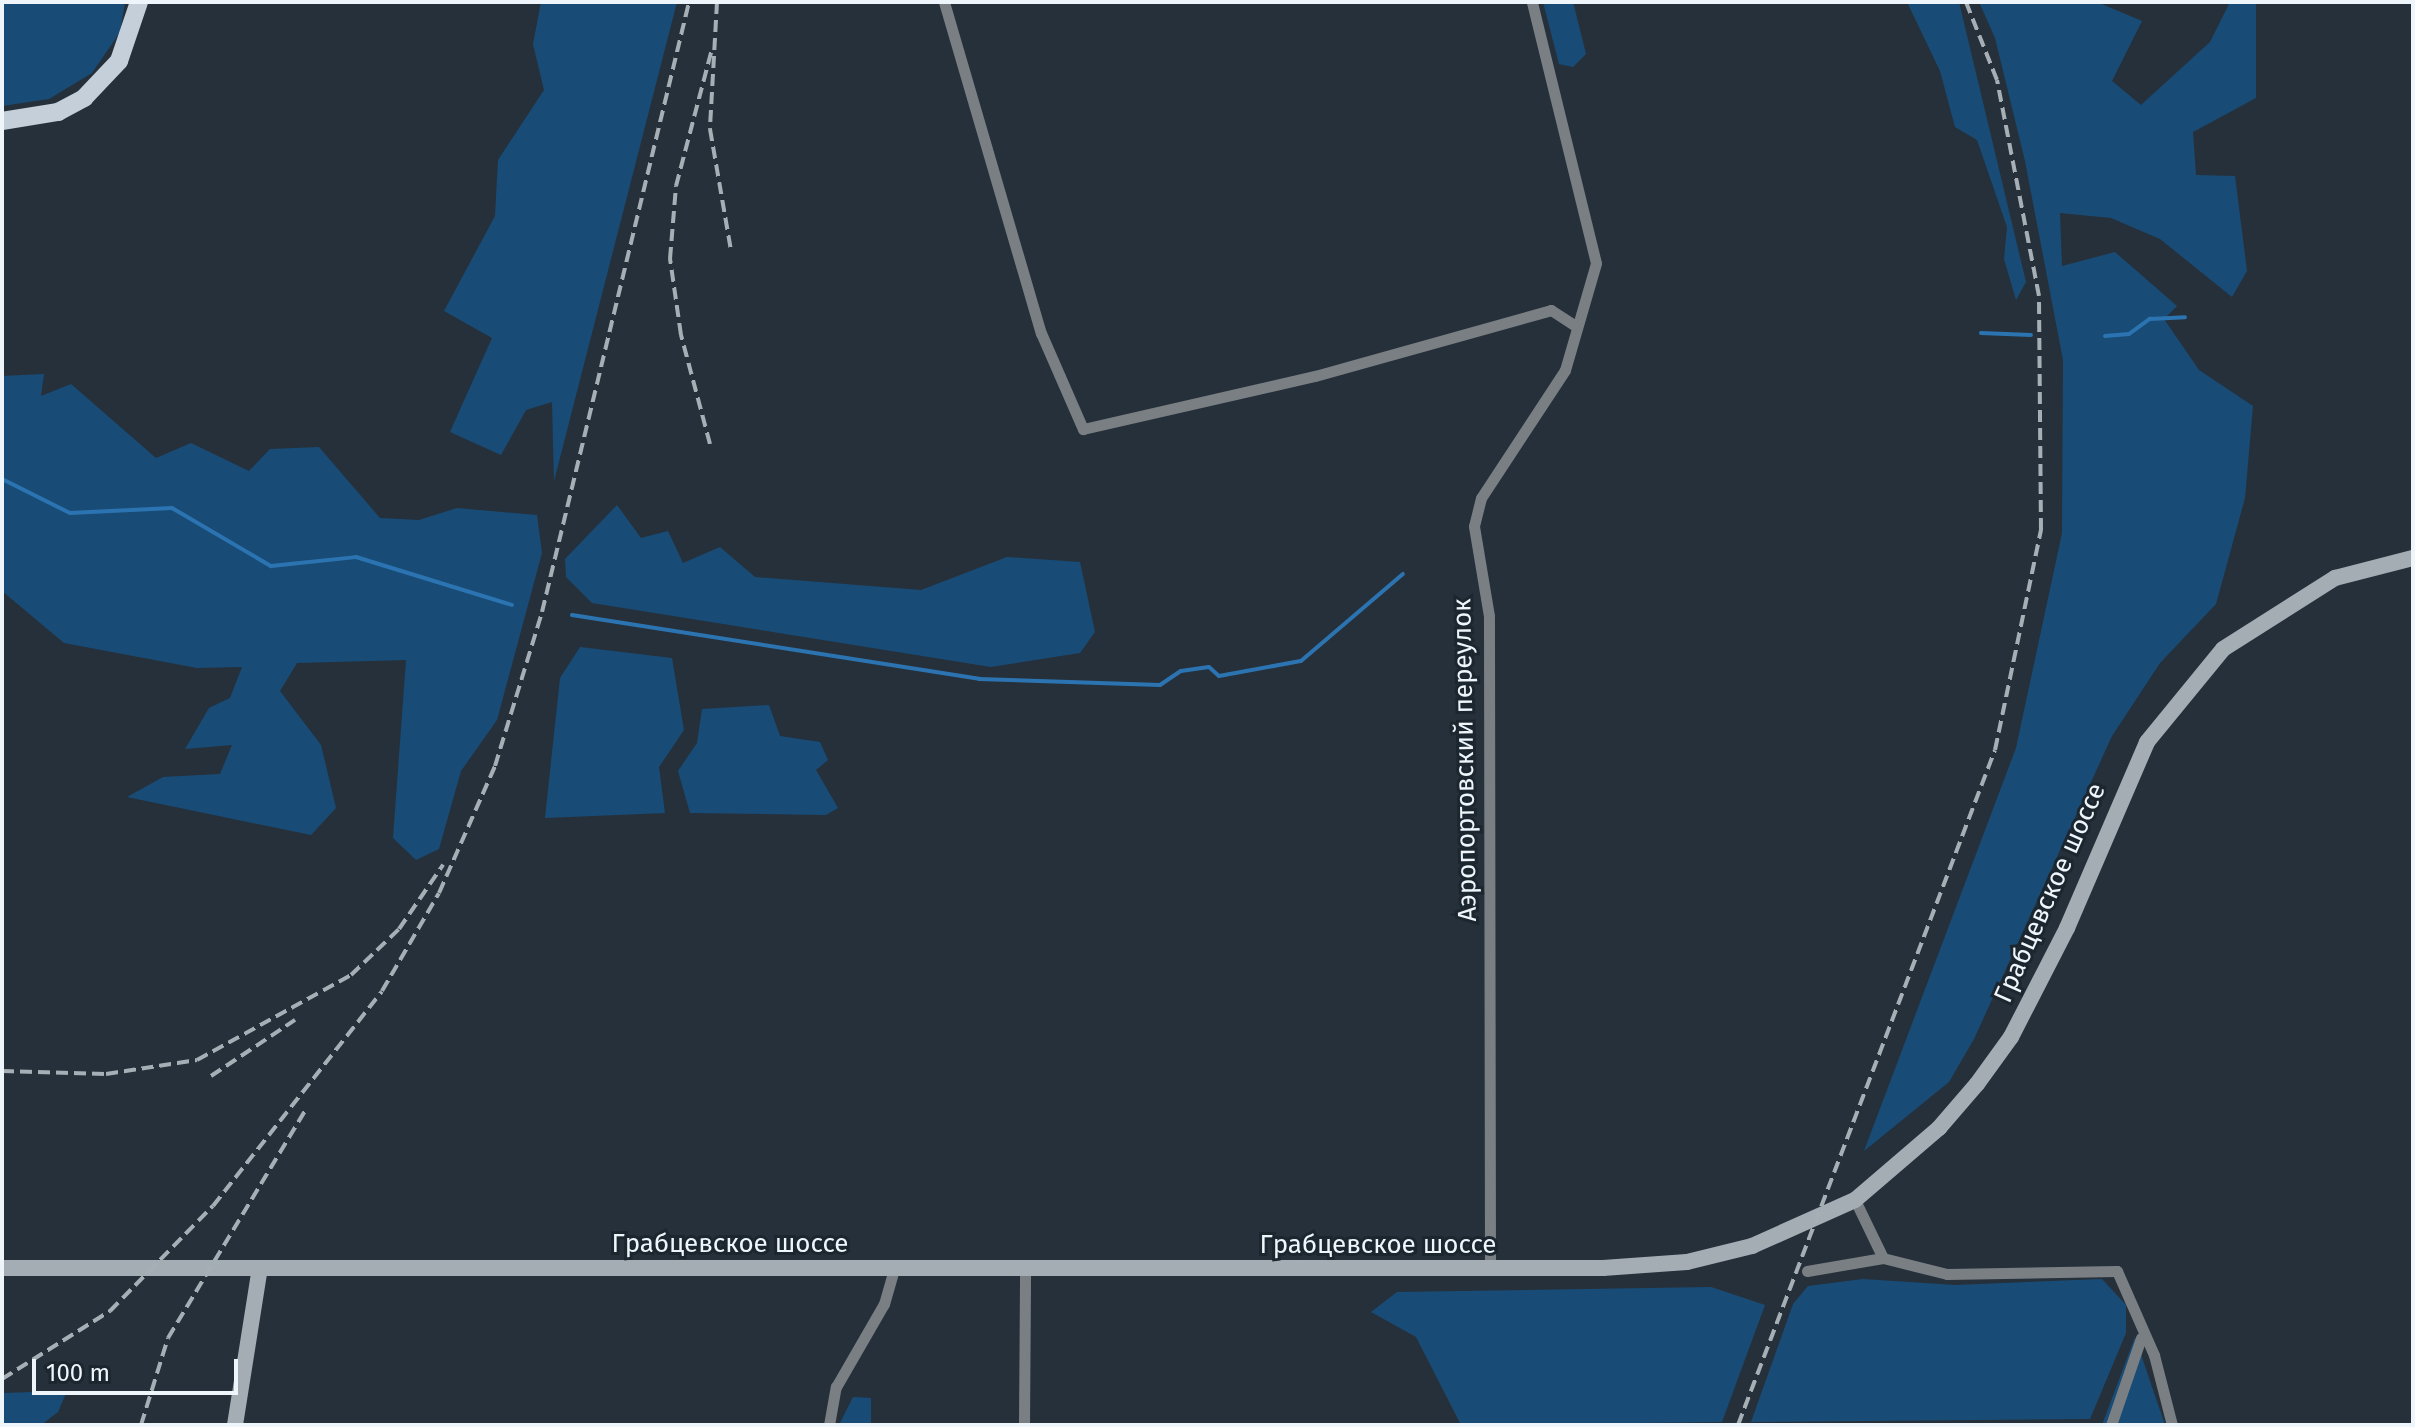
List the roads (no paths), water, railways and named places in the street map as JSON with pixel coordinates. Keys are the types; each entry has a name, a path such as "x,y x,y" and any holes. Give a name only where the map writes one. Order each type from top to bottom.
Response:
{"main road":[{"path":"2,121 58,112 84,98 119,61 139,2"},
{"name":"Грабцевское шоссе","path":"2,1268 1490,1268 1687,1262 1752,1246 1855,1200 1939,1128 2011,1037 2067,928 2122,790 2178,696 2270,614 2335,578 2413,558"},
{"path":"235,1425 260,1268"}],"street":[{"path":"944,2 1041,333 1083,429 1315,376 1551,310 1577,327"},
{"name":"Аэропортовский переулок","path":"1490,1268 1489,616 1474,526 1481,498 1565,370 1596,263 1532,2"},
{"path":"1855,1200 1883,1258"},
{"path":"1807,1271 1883,1258 1947,1274 2117,1271 2141,1338 2154,1355 2172,1425"},
{"path":"829,1425 836,1387 884,1304 894,1268"},
{"path":"1024,1425 1025,1268"},
{"path":"2111,1425 2141,1338"}],"waterway":[{"path":"2105,336 2129,334 2150,319 2185,317"},
{"path":"1981,333 2031,335"},
{"path":"2,479 70,513 172,508 271,566 356,557 512,605"},
{"path":"572,615 979,679 1160,685 1181,671 1209,667 1219,676 1301,661 1403,574"}],"railway":[{"path":"2,1379 110,1311 213,1206 382,991 439,893 495,766 542,612 689,2"},
{"path":"717,2 710,129 731,250"},
{"path":"1738,1425 1995,750 2041,530 2039,296 1997,80 1966,2"},
{"path":"710,444 681,335 670,259 676,186 712,49"},
{"path":"2,1071 106,1074 197,1060 351,975 399,929 443,865"},
{"path":"211,1076 295,1020"},
{"path":"141,1425 168,1338 306,1109"}]}
